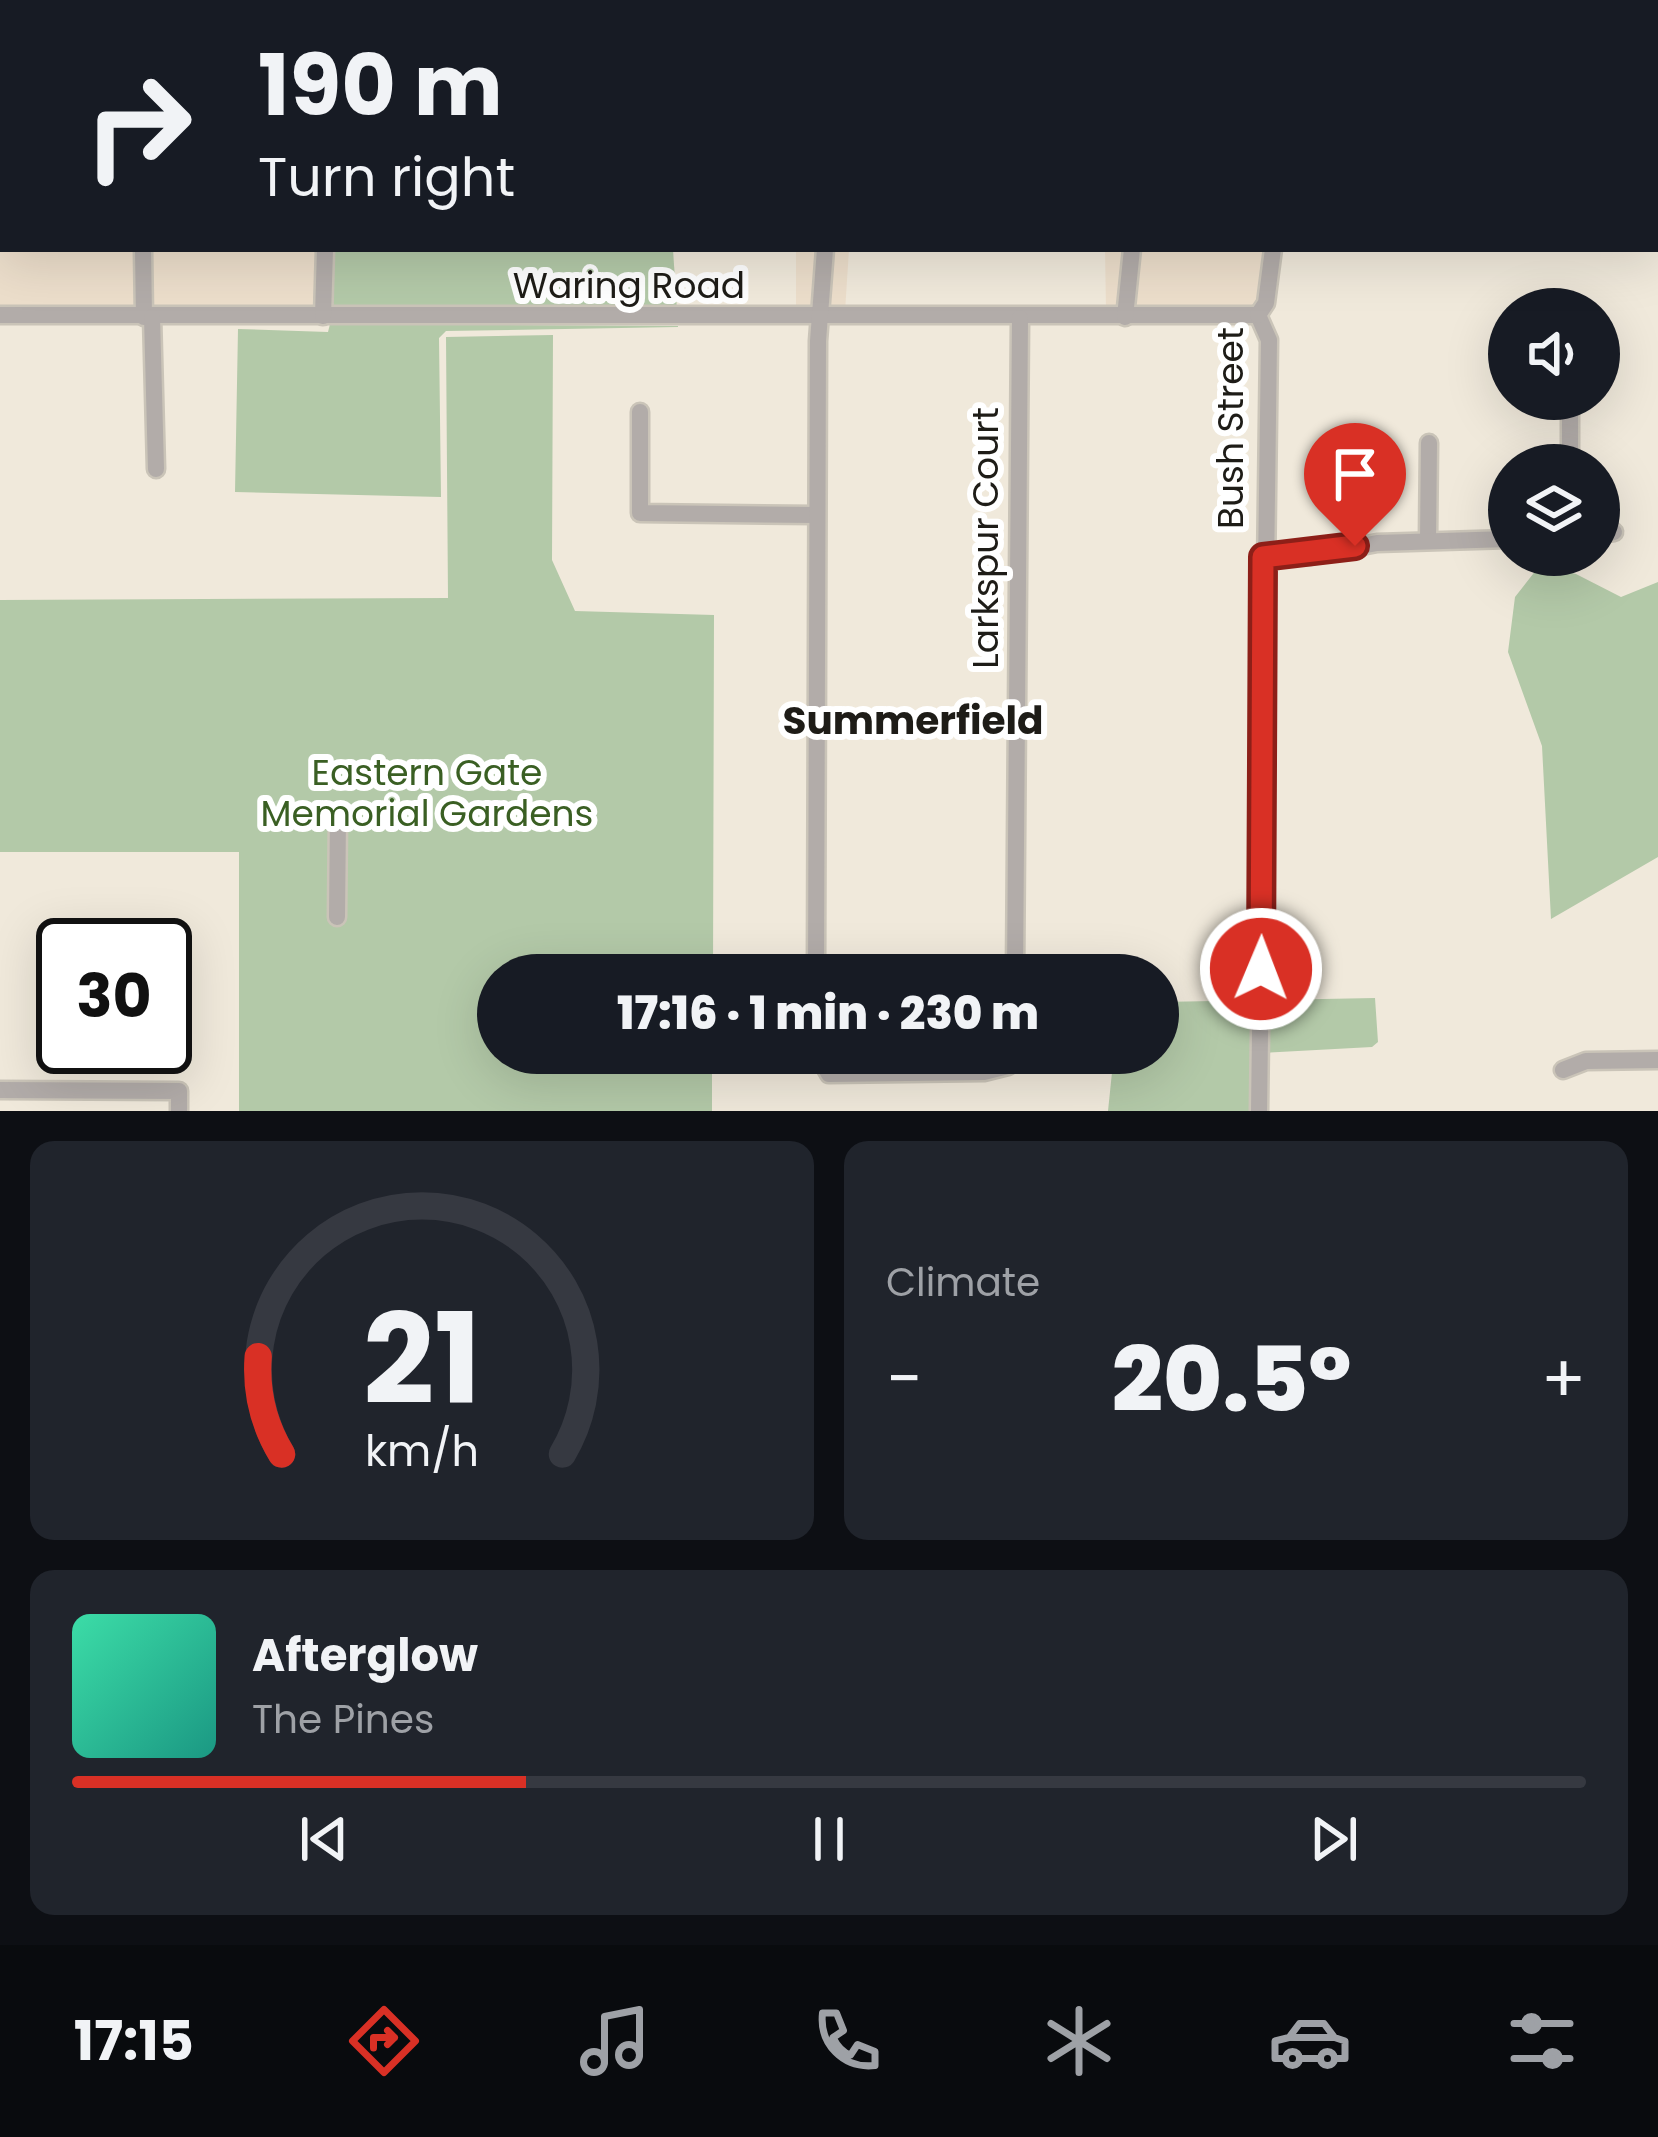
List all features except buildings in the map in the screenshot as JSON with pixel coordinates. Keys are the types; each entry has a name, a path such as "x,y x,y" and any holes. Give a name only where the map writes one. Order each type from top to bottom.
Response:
{"street":[{"path":"143,252 156,469"},
{"path":"323,316 325,252"},
{"path":"816,954 816,515 825,252"},
{"path":"1125,317 1132,252"},
{"name":"Bush Street","path":"1259,1111 1269,340 1258,315 1266,304 1273,252"},
{"name":"Waring Road","path":"0,315 820,319 1258,315"},
{"name":"Larkspur Court","path":"1015,954 1020,318"},
{"path":"640,412 640,513 816,515"},
{"path":"1428,540 1429,443"},
{"path":"1263,557 1428,540 1488,539"},
{"path":"337,917 338,817"},
{"path":"1563,1070 1586,1060 1658,1060"},
{"path":"0,1090 178,1091 178,1111"},
{"path":"63,1091 63,1111"},
{"path":"114,1091 114,1111"}],"shaded area":[{"path":"0,252 316,252 315,309 0,308"},
{"path":"796,252 849,252 845,312 796,311"},
{"path":"1105,252 1264,252 1254,308 1106,310"}],"green space":[{"path":"333,252 673,252 677,311 331,309"},
{"path":"330,324 678,327 446,331 439,338 441,497 235,492 238,329 328,332"},
{"name":"Eastern Gate Memorial Gardens","path":"553,335 552,560 575,611 714,615 713,954 477,954 477,1074 712,1074 712,1111 239,1111 239,852 0,852 0,600 448,598 446,337"},
{"path":"1531,576 1580,576 1621,597 1658,582 1658,857 1551,919 1542,746 1508,652 1515,597"},
{"path":"1375,998 1378,1042 1372,1047 1261,1053 1259,1111 1108,1111 1112,1074 1179,1074 1179,1002"}],"district":[{"name":"Summerfield","path":"913,720"}],"route":[{"path":"1261,969 1263,557 1310,556 1355,546"}]}
